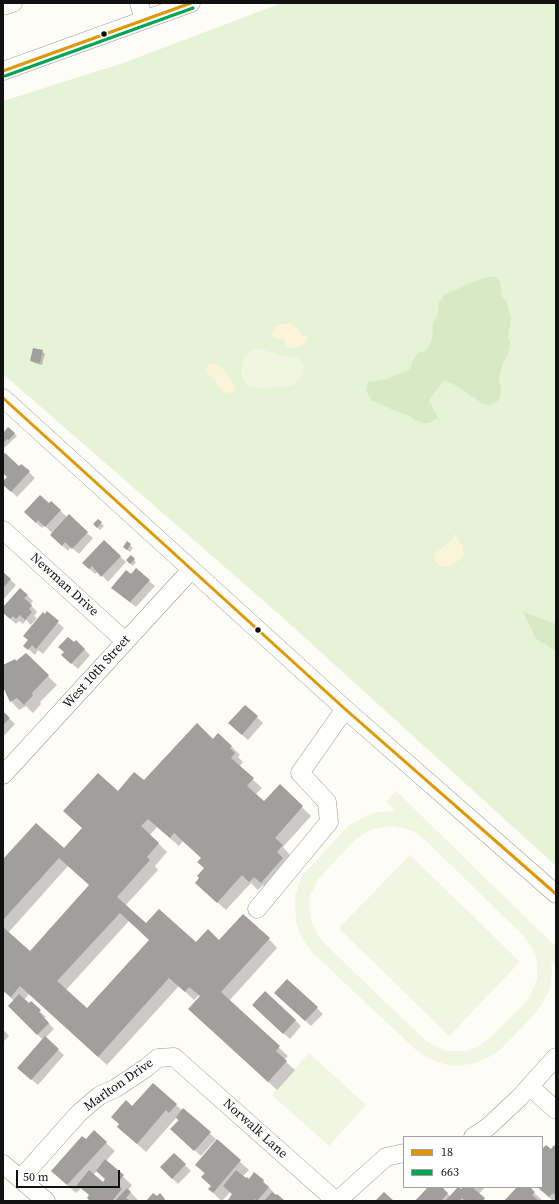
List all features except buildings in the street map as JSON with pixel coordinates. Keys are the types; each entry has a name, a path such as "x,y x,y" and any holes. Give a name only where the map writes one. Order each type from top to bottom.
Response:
{"street":[{"path":"3,6 12,3"},
{"path":"139,3 144,20"},
{"path":"3,72 191,3"},
{"path":"3,398 191,570 270,639 345,709 556,894"},
{"name":"Newman Drive","path":"3,530 125,641"},
{"name":"West 10th Street","path":"3,775 191,570"},
{"path":"257,910 329,822 327,802 300,773 345,709"},
{"name":"Marlton Drive","path":"21,1178 79,1113 99,1096 116,1088 158,1058 174,1057"},
{"name":"Norwalk Lane","path":"174,1057 337,1201"},
{"path":"474,1136 488,1127 530,1087 556,1057"},
{"path":"530,1087 556,1110"},
{"path":"337,1201 386,1157 403,1153"},
{"path":"3,1164 46,1201"}],"green space":[{"path":"282,3 556,3 556,866 281,616 3,374 3,101 123,63"},
{"path":"494,276 500,281 502,297 507,303 511,318 508,337 510,343 508,355 503,363 499,378 501,390 499,400 490,406 483,404 453,384 443,381 429,400 438,418 429,423 422,423 371,400 366,390 368,382 387,379 410,369 412,362 418,353 427,350 432,339 433,323 437,316 439,302 444,295 478,280"},
{"path":"258,348 283,356 298,358 304,366 303,374 299,380 293,385 259,388 248,385 244,382 241,373 242,361 246,354 253,349"},
{"path":"523,612 556,624 556,651 536,639"},
{"path":"396,791 556,947 556,966 551,961 551,983 548,993 539,1009 500,1050 476,1063 457,1066 448,1065 432,1060 417,1051 313,953 299,932 296,921 295,895 302,876 348,826 368,815 379,812 395,811 386,802","holes":["391,826 414,832 424,839 524,936 535,953 537,962 537,979 527,1001 490,1038 475,1048 466,1051 447,1051 426,1041 326,945 319,937 311,921 309,905 310,896 318,879 357,838 372,829"]},
{"path":"410,855 520,962 449,1036 339,928"},
{"path":"309,1053 366,1105 329,1146 272,1095"}],"sand":[{"path":"285,323 291,324 297,328 302,336 306,335 307,339 304,344 292,349 286,347 284,338 277,340 273,337 272,333 276,326"},
{"path":"210,364 216,364 222,368 234,385 234,392 225,393 219,388 215,380 206,372"},
{"path":"454,534 457,536 457,540 462,544 464,555 450,566 440,566 435,561 434,555 452,540"}],"transit line":[{"name":"18","path":"3,71 191,3"},
{"name":"663","path":"5,76 193,8"},
{"name":"18","path":"3,398 345,709 556,894"}]}
